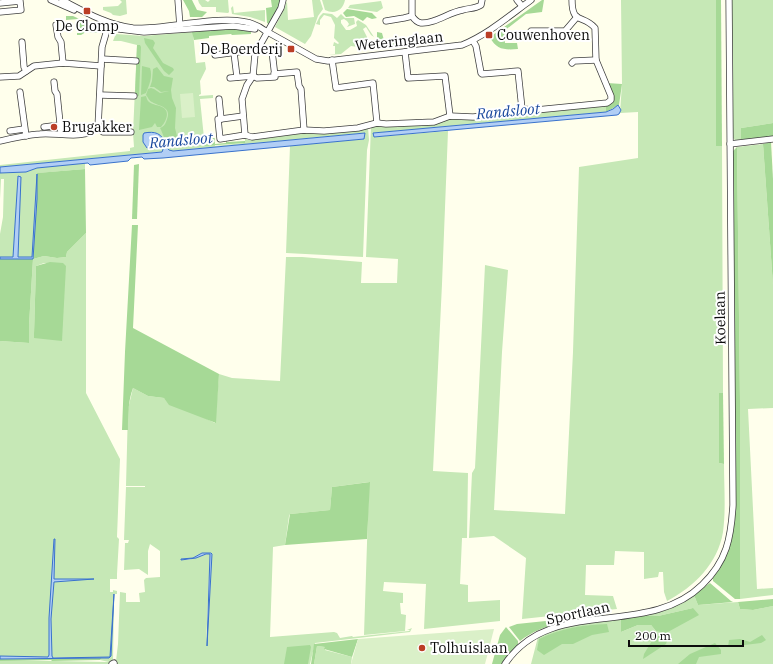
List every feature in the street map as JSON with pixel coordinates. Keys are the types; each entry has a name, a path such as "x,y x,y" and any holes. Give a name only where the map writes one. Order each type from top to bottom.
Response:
{"street":[{"name":"Weteringlaan","path":"51,0 71,4"},
{"name":"Weteringlaan","path":"62,0 71,4 95,21 135,32 180,27 233,26 265,31 316,59 324,61 451,48 462,45 474,41 531,0"},
{"path":"178,0 180,27"},
{"path":"245,135 242,99 247,85 253,76 254,58 265,31 281,8 283,0"},
{"path":"412,0 412,16 419,23 428,22 454,12 476,8 481,6 482,0"},
{"path":"517,0 522,6"},
{"path":"243,116 218,119 220,138 245,135 252,137 304,130 358,128 377,123 434,122 450,116 473,117 514,113 522,109 536,110 566,108 609,102 611,96 596,60 595,28 590,23 576,17 572,10 572,0"},
{"name":"Koelaan","path":"668,607 685,599 708,579 724,556 732,529 734,505 729,0"},
{"path":"0,3 20,1 21,13 0,12"},
{"path":"386,21 412,16"},
{"path":"518,35 528,35 531,32 565,31 576,17"},
{"path":"0,141 41,133 77,135 95,131 98,127 101,66 104,40 108,24"},
{"path":"56,25 58,37 61,42 63,63"},
{"path":"474,41 480,73 518,71 522,109"},
{"path":"22,42 24,67 26,70"},
{"path":"215,55 236,52 272,51 274,74"},
{"path":"405,52 408,78 445,76 450,116"},
{"path":"234,53 236,77"},
{"path":"102,59 136,61"},
{"path":"332,60 336,88 373,83 377,123"},
{"path":"572,62 596,60"},
{"path":"0,77 19,76 34,66 63,63 101,66"},
{"path":"230,78 253,76 257,78 275,76 274,74 297,72 299,86 301,89 304,130"},
{"path":"54,82 55,91 57,94 61,133"},
{"path":"20,92 26,136"},
{"path":"100,95 134,96"},
{"path":"219,99 221,119"},
{"path":"44,126 60,125"},
{"path":"98,127 103,132 131,132"},
{"path":"10,131 24,129"},
{"path":"730,144 773,139"},
{"name":"Sportlaan","path":"505,664 521,644 551,629 575,622 652,612 668,607"}],"green space":[{"path":"120,0 126,0 127,14 120,16 113,15 103,10 103,7 118,6 122,2"},
{"path":"183,0 192,0 197,10 207,12 202,17 190,17 189,11"},
{"path":"198,0 205,0 208,2 210,0 228,0 229,12 216,12 216,7 202,7"},
{"path":"271,0 281,0 269,24 267,23 266,8 272,7"},
{"path":"312,0 320,0 323,9 318,16 311,36 305,44 275,27 287,1 288,20 314,17"},
{"path":"322,0 345,0 344,4 338,11 332,12 325,10"},
{"path":"544,0 542,12 526,14 504,31 505,43 517,43 518,49 501,48 492,41 490,37"},
{"path":"621,0 716,0 716,146 722,146 723,393 719,393 719,463 724,464 725,507 723,532 716,554 703,573 686,589 667,601 664,592 663,572 659,572 658,577 644,579 644,552 615,551 614,565 586,565 585,595 613,596 617,609 522,619 526,558 494,536 469,538 472,473 475,468 485,265 508,270 502,352 494,510 565,514 573,352 579,167 638,158 638,112 620,113 622,84"},
{"path":"716,0 721,0 722,146 716,146"},
{"path":"731,0 773,0 773,123 741,128 741,141 736,141 732,137"},
{"path":"381,1 383,8 377,12 348,8 350,5"},
{"path":"233,6 234,13 265,10 265,22 250,17 232,14 231,8"},
{"path":"347,9 372,13 377,18 372,19 367,17 363,21 354,16 346,17 343,13"},
{"path":"323,13 332,14 337,18 341,14 345,18 354,18 355,24 347,27 349,24 347,21 344,19 341,20 341,23 346,30 350,30 357,26 356,22 358,20 366,25 374,37 366,27 363,29 367,39 360,43 358,47 351,46 341,54 328,55 335,54 335,46 333,46 334,42 339,43 334,38 335,25 331,17 324,15 320,20 320,25 316,24"},
{"path":"66,16 73,16 103,30 102,33 86,32 81,35 77,35 77,33 79,33 78,19 66,20"},
{"path":"233,28 251,32 251,34 209,36 209,38 194,40 192,32"},
{"path":"109,31 115,35 144,36 193,32 196,63 205,62 206,69 200,81 201,94 199,96 213,95 213,98 200,99 204,138 215,138 215,146 245,143 245,138 248,140 253,140 304,133 368,127 369,140 367,150 363,257 286,253 290,146 364,139 364,133 0,167 0,165 130,151 130,148 134,147 133,133 137,45 121,41 113,41 115,36 107,33"},
{"path":"377,32 382,33 385,44 419,41 419,45 378,49"},
{"path":"144,38 153,40 155,43 153,48 163,63 173,68 174,70 169,75 164,71 145,43"},
{"path":"137,45 140,45 141,47 139,96 135,95"},
{"path":"142,66 150,68 151,75 146,93 141,95"},
{"path":"157,67 164,76 173,78 171,90 176,108 175,128 179,144 172,148 166,142 160,128 166,123 168,117 167,110 149,100 146,95 148,89 151,88 160,93 169,91 161,92 154,87 150,87 153,69"},
{"path":"607,83 622,84 619,105 606,112 606,105 612,102"},
{"path":"193,93 195,117 182,118 180,94"},
{"path":"146,96 149,102 165,109 167,117 161,127 157,127 155,123 152,127 139,130 141,97"},
{"path":"606,105 606,112 373,133 375,137 448,131 433,471 468,473 467,538 462,538 460,584 468,585 468,602 500,600 500,621 424,629 426,584 384,582 383,591 403,593 403,603 400,603 401,614 406,615 405,631 364,635 369,482 332,487 330,510 290,514 285,545 273,547 270,637 334,632 337,633 340,638 409,631 410,630 407,630 412,628 410,632 315,643 310,664 0,664 0,660 109,662 100,660 102,658 110,657 0,658 0,341 29,343 33,259 44,256 57,258 66,257 67,252 86,233 86,393 120,459 117,579 110,579 110,592 113,592 113,590 117,591 117,594 114,594 113,662 116,661 118,644 120,592 126,593 126,602 140,602 139,593 145,592 144,580 146,578 160,577 160,551 150,544 148,551 148,575 139,569 124,570 125,543 128,543 129,540 124,540 126,487 145,487 126,486 128,409 133,388 148,396 164,398 215,423 219,374 232,378 280,381 286,257 362,262 361,283 397,283 398,259 366,257 371,126 449,119 473,119 527,112 546,112","holes":["44,263 63,263 34,334 36,266","202,553 211,553 211,579 206,646 210,554 188,560 181,559 193,558"]},
{"path":"773,123 773,136 741,141 741,128"},
{"path":"214,138 215,144 226,143 226,140 227,142 245,141 245,143 204,146 201,141 203,139"},
{"path":"771,142 773,179 773,285 763,144"},
{"path":"763,144 773,285 773,408 748,409 757,589 773,588 773,595 740,599 740,401 737,147"},
{"path":"737,147 740,401 740,599 735,599 713,581 713,578 722,562 732,533 732,152"},
{"path":"85,163 85,169 38,173 33,259 0,257 4,179 1,179 0,199 0,173 26,172 37,168"},
{"path":"139,164 137,219 132,219 134,165"},
{"path":"85,169 86,233 67,252 66,257 57,258 44,256 33,259 37,173"},
{"path":"132,225 138,225 133,328 219,374 216,423 169,405 164,398 148,396 133,388 129,403 128,430 122,430"},
{"path":"0,257 33,259 29,343 0,341"},
{"path":"50,262 63,263 66,266 62,341 34,338 36,266"},
{"path":"719,393 723,393 724,464 719,463"},
{"path":"370,482 367,539 285,545 290,514 330,510 332,487"},
{"path":"710,583 733,602 698,605 694,595"},
{"path":"694,595 698,605 738,602 740,609 753,610 773,606 773,664 531,664 538,637 558,629 621,619 621,632 638,625 651,625 656,631 693,608 658,616 642,616 670,608"},
{"path":"773,599 773,606 753,610 740,609 738,602"},
{"path":"693,608 699,615 666,633 656,631 651,625 638,625 621,632 621,619 642,616 658,616"},
{"path":"603,615 602,617 570,621 549,626 520,641 509,627 517,624"},
{"path":"607,624 609,632 592,635 573,644 562,644 544,655 537,650 539,639 547,635 581,626"},
{"path":"506,627 518,641 518,644 502,664 492,664 500,635"},
{"name":"Tolhuislaan","path":"494,629 485,664 351,664 358,639"},
{"path":"656,634 669,635 666,644 643,659 644,654"},
{"path":"762,635 766,640 761,643 728,647 729,640 740,639 750,642"},
{"path":"358,639 352,657 324,649 325,647 317,646 314,664 311,664 314,644"},
{"path":"715,643 721,650 721,654 699,657 696,664 678,664 690,654"},
{"path":"310,645 311,647 308,664 284,664 287,647"},
{"path":"317,646 325,647 325,650 352,657 351,664 314,664"},
{"path":"102,658 100,660 0,661 0,659"}],"water":[{"path":"618,105 621,110 617,115 374,137 373,133 606,112"},
{"path":"152,132 160,135 165,144 157,143 151,148 147,148 143,142 144,133"},
{"path":"365,133 364,139 163,158 131,158 128,161 90,165 88,163 37,168 26,172 0,173 0,167 162,152 164,147 173,151"},
{"path":"37,174 33,259 0,259 0,257 13,257 18,176 21,177 18,257 32,257"},
{"path":"54,539 54,579 94,579 54,582 51,619 52,656 53,658 110,657 0,659 0,656 48,657 49,655 49,618"},
{"path":"202,553 212,554 207,646 210,554 196,558 181,560 193,558"},
{"path":"114,594 111,656 110,657"}],"place":[{"name":"De Clomp","path":"87,11"},
{"name":"Couwenhoven","path":"489,35"},
{"name":"De Boerderij","path":"291,49"},
{"name":"Brugakker","path":"54,127"},
{"name":"Tolhuislaan","path":"422,648"}],"water label":[{"name":"Randsloot","path":"508,111"},
{"name":"Randsloot","path":"181,140"}]}
